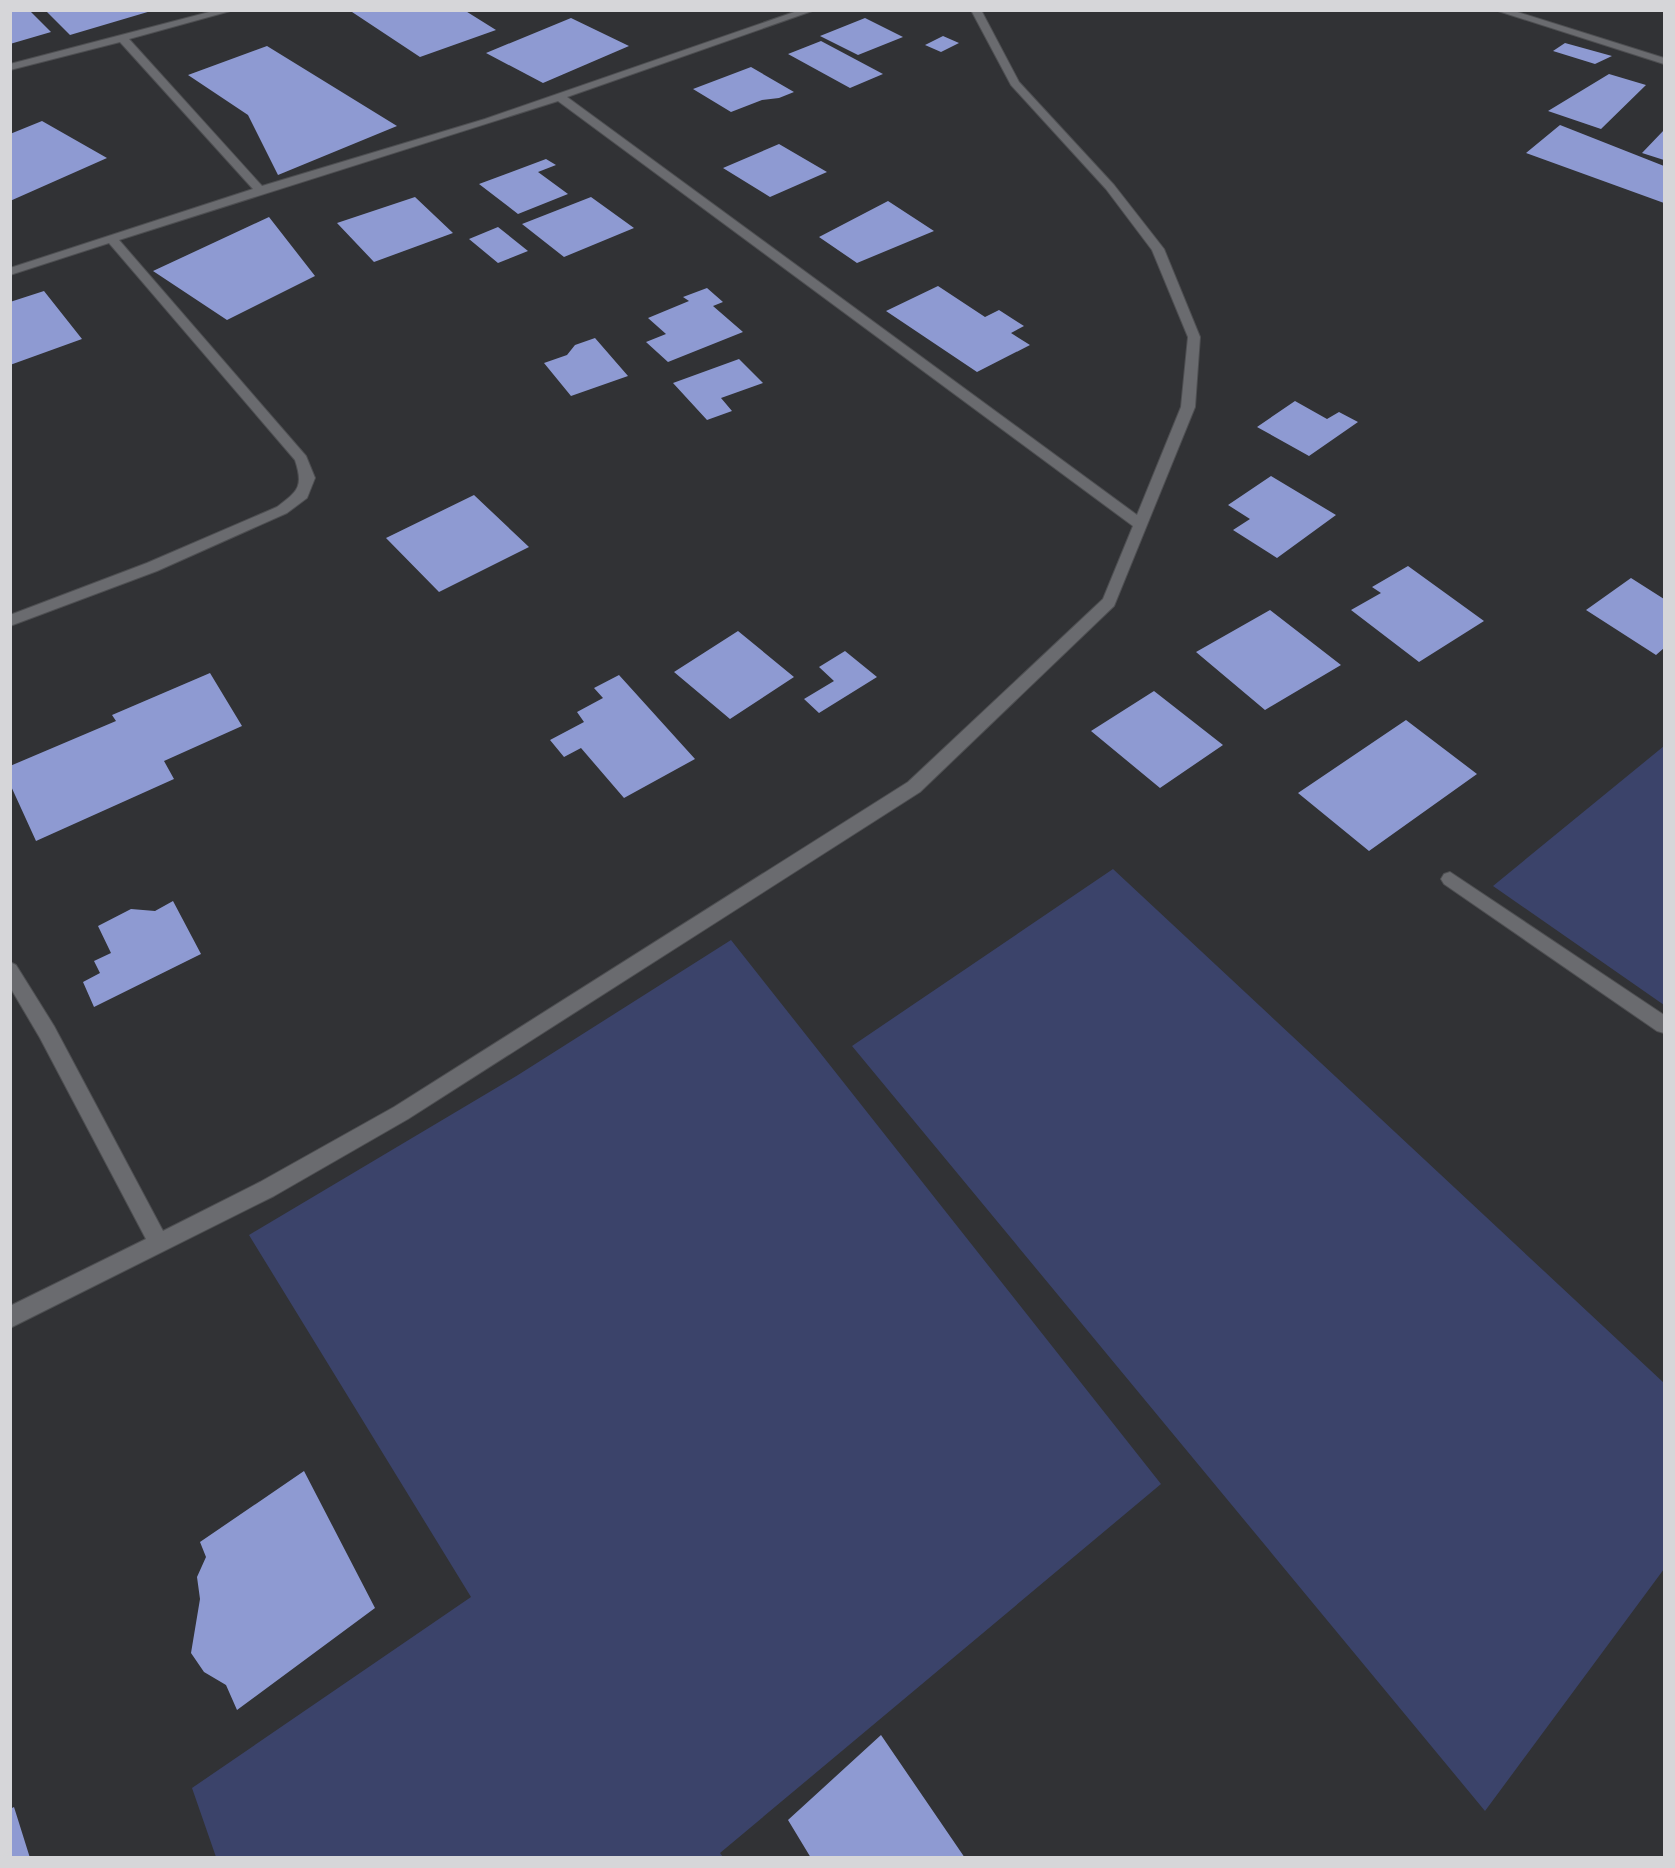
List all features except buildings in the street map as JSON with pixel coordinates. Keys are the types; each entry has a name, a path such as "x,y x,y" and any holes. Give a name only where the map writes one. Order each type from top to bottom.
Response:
{"street":[{"path":"10,67 230,10"},
{"path":"10,272 260,190 489,121 811,10"},
{"path":"10,1318 267,1189 401,1113 914,787 1109,602 1188,407 1194,337 1158,249 1110,187 1015,83 976,10"},
{"path":"1499,10 1665,61"},
{"path":"122,38 260,190"},
{"path":"561,97 1140,524"},
{"path":"10,621 152,567 282,510 302,495 308,477 301,459 111,238"},
{"path":"1450,879 1665,1026"},
{"path":"10,970 47,1032 158,1242"}],"shaded area":[{"path":"1664,746 1664,1005 1493,886"},
{"path":"1113,869 1664,1383 1664,1569 1485,1811 852,1046"},
{"path":"731,940 1161,1484 720,1853 723,1857 216,1857 192,1788 471,1597 249,1235 518,1075"}]}
